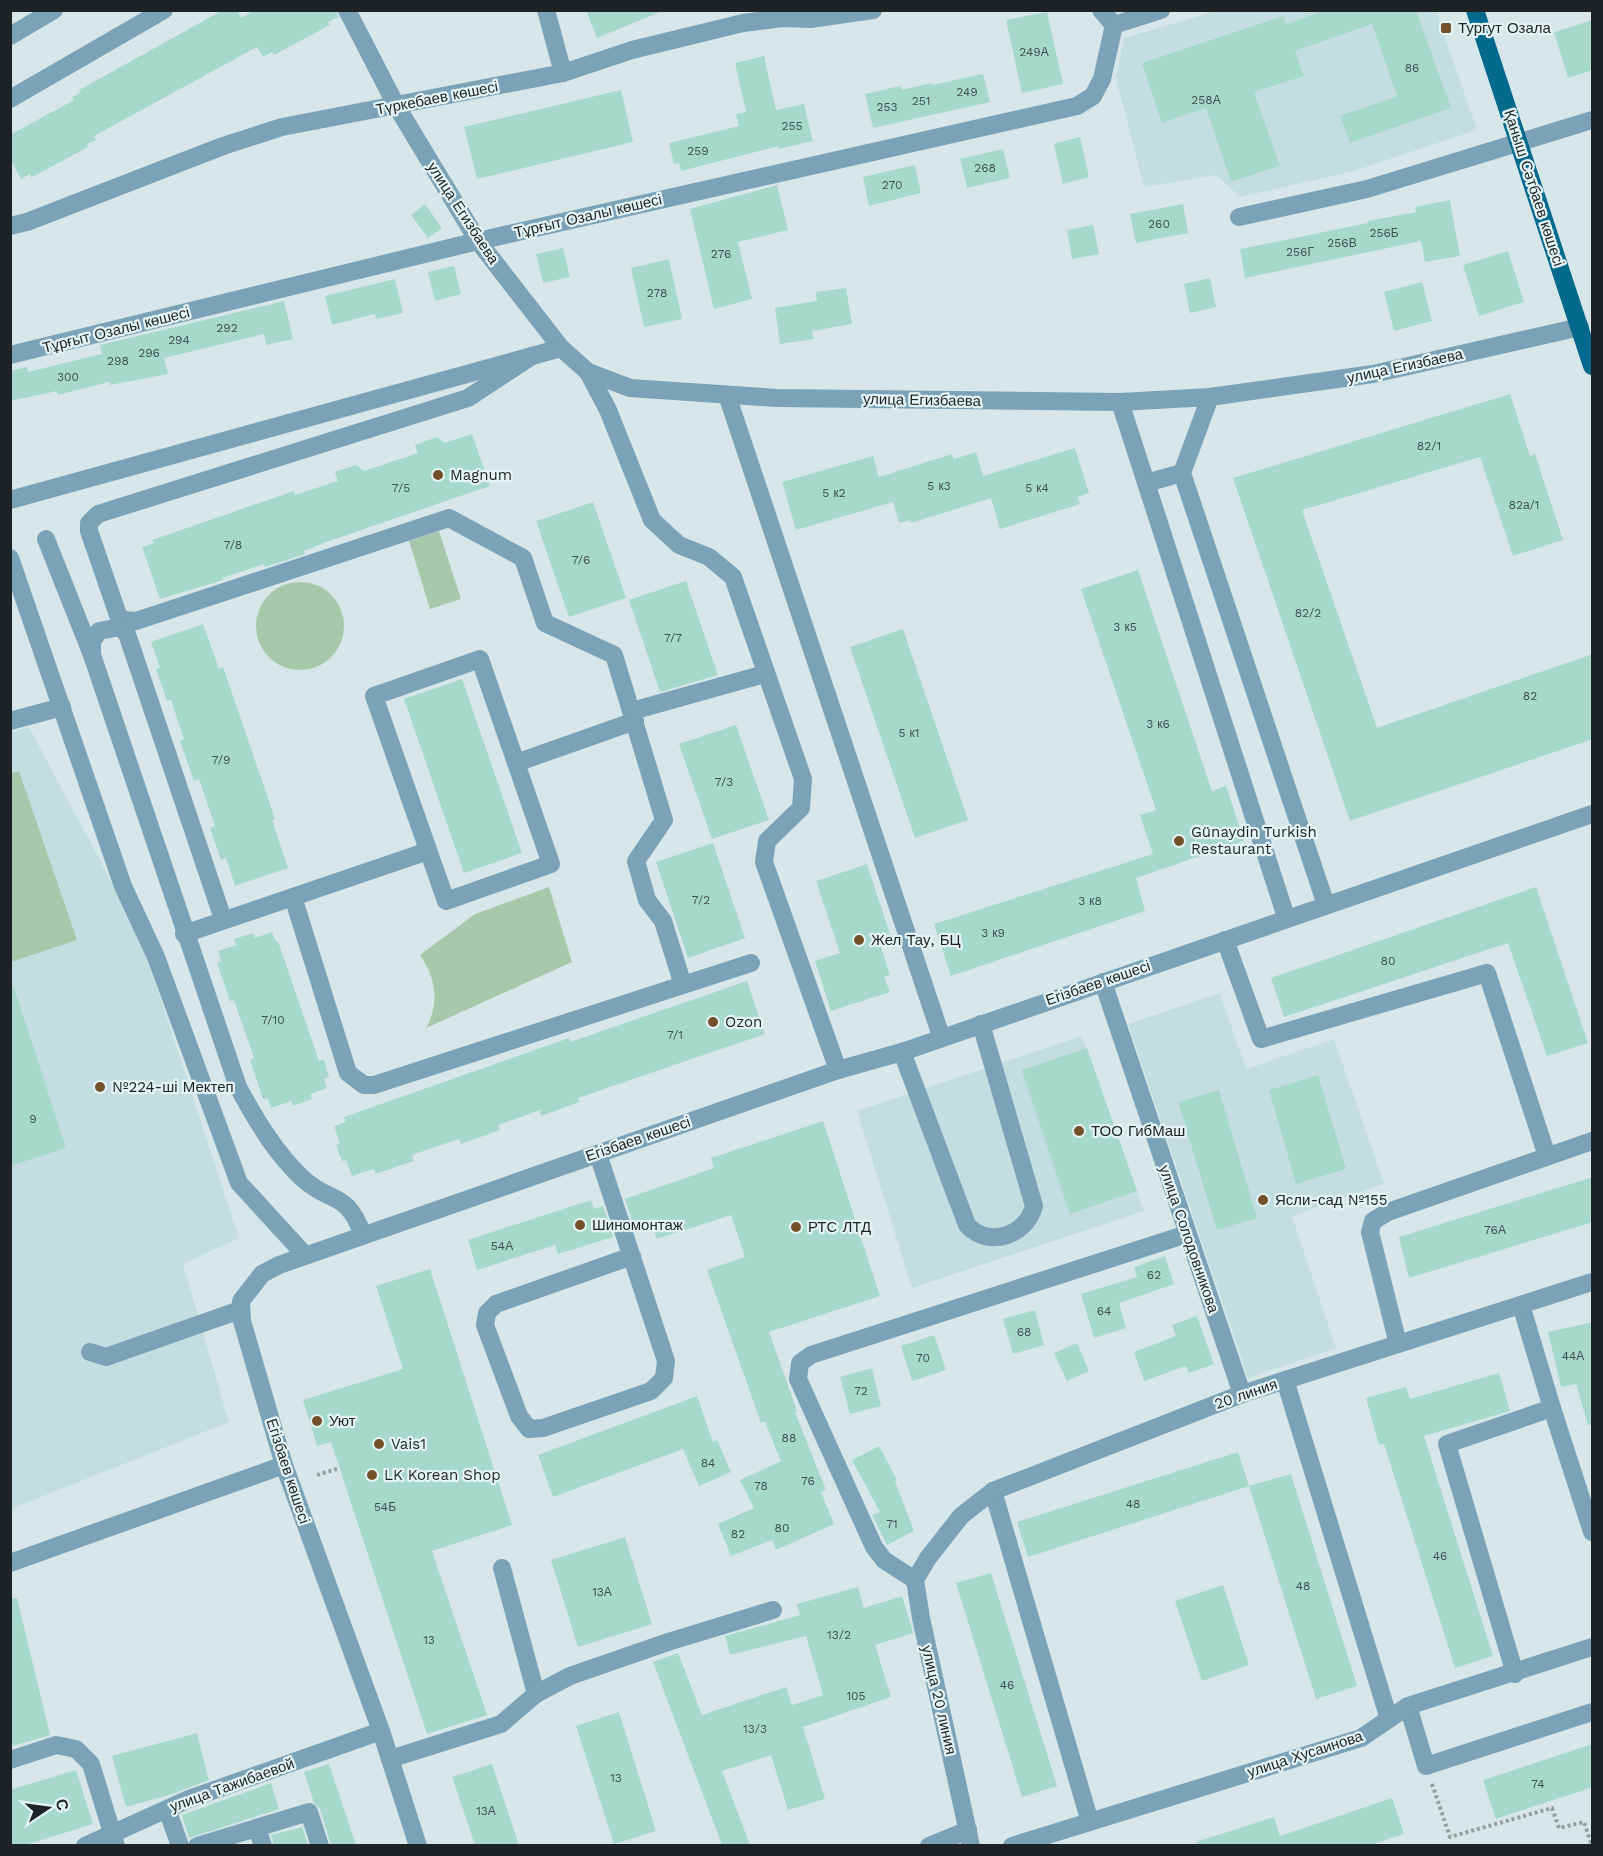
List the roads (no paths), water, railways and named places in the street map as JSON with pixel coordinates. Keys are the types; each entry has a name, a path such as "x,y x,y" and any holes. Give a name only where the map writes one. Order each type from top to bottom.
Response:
{"main road":[{"name":"Қаныш Сәтбаев көшесі","path":"1475,10 1593,366"}],"street":[{"path":"10,36 54,10"},
{"path":"10,99 164,10"},
{"name":"улица Егизбаева","path":"347,10 397,107 478,241 561,348 588,372 630,388 777,398 1120,402 1210,397 1373,374 1580,327"},
{"path":"546,10 563,73"},
{"name":"Түркебаев көшесі","path":"10,226 282,127 397,107 563,73 632,50 743,23 782,18 810,19 873,10"},
{"path":"1101,10 1113,25 1161,10"},
{"name":"Тұрғыт Озалы көшесі","path":"10,355 478,241 1077,106 1093,96 1102,79 1113,25"},
{"path":"1239,217 1367,189 1593,120"},
{"path":"10,500 561,348"},
{"path":"532,356 468,398 98,514 89,523 88,531 118,615 123,620 136,621 449,518 523,558 545,623 614,656 664,820 636,861 647,900 663,921 683,985"},
{"path":"588,372 608,410 652,520 679,545 709,557 733,577 803,779 801,808 766,841 764,862 838,1070"},
{"path":"727,394 941,1036"},
{"path":"1210,397 1182,473 1326,905"},
{"path":"1120,402 1286,917"},
{"path":"1146,483 1182,473"},
{"path":"46,539 92,655 184,934 238,1087 262,1131 302,1179 350,1208 363,1235"},
{"path":"10,558 123,886 156,957 239,1183 305,1255"},
{"path":"92,655 92,641 99,631 120,627 128,634 224,919"},
{"path":"480,659 516,763 551,864 446,901 374,696 480,659"},
{"path":"516,763 634,716 765,674"},
{"path":"10,721 62,707"},
{"name":"Егізбаев көшесі","path":"418,1845 381,1731 284,1465 240,1310 241,1301 262,1274 279,1264 838,1070 902,1052 941,1036 1225,940 1286,917 1593,814"},
{"path":"184,934 428,851"},
{"path":"292,897 348,1073 364,1085 375,1085 751,963"},
{"path":"1225,940 1262,1039 1487,973 1547,1156"},
{"name":"улица Солодовникова","path":"1103,982 1242,1394"},
{"path":"902,1052 967,1225 974,1233 993,1239 1014,1233 1032,1213 1034,1206 981,1024"},
{"path":"1398,1344 1370,1232 1373,1221 1388,1212 1593,1141"},
{"path":"597,1154 632,1256 666,1361 664,1378 651,1391 543,1428 530,1429 519,1416 485,1325 487,1313 496,1304 632,1256"},
{"path":"915,1580 884,1560 873,1547 798,1379 800,1363 811,1355 1187,1234"},
{"name":"20 линия","path":"915,1580 928,1558 961,1516 993,1491 1242,1394 1593,1282"},
{"path":"1521,1305 1593,1532"},
{"path":"90,1352 106,1357 240,1310"},
{"path":"1285,1380 1389,1719"},
{"path":"1515,1674 1448,1444 1552,1408"},
{"path":"10,1563 284,1465"},
{"path":"993,1491 1090,1822"},
{"path":"502,1568 536,1694"},
{"name":"улица 20 линия","path":"915,1580 921,1618 970,1838"},
{"path":"390,1759 501,1724 536,1694 580,1672 773,1610"},
{"name":"улица Хусаинова","path":"1012,1845 1361,1738 1408,1706 1515,1674 1593,1647"},
{"path":"1408,1706 1426,1766 1593,1712"},
{"name":"улица Тажибаевой","path":"85,1845 114,1839 167,1809 381,1731"},
{"path":"10,1760 56,1745 75,1749 91,1764 114,1839"},
{"path":"167,1809 180,1845"},
{"path":"203,1845 309,1812 320,1845"},
{"path":"257,1828 263,1845"},
{"path":"929,1845 970,1838"}],"place":[{"name":"Тургут Озала","path":"1446,28"},
{"name":"Magnum","path":"438,475"},
{"name":"Günaydin Turkish Restaurant","path":"1179,841"},
{"name":"Жел Тау, БЦ","path":"859,940"},
{"name":"Ozon","path":"713,1022"},
{"name":"№224-ші Мектеп","path":"100,1087"},
{"name":"ТОО ГибМаш","path":"1079,1131"},
{"name":"Ясли-сад №155","path":"1263,1200"},
{"name":"Шиномонтаж","path":"580,1225"},
{"name":"РТС ЛТД","path":"796,1227"},
{"name":"Уют","path":"317,1421"},
{"name":"Vais1","path":"379,1444"},
{"name":"LK Korean Shop","path":"372,1475"}]}
